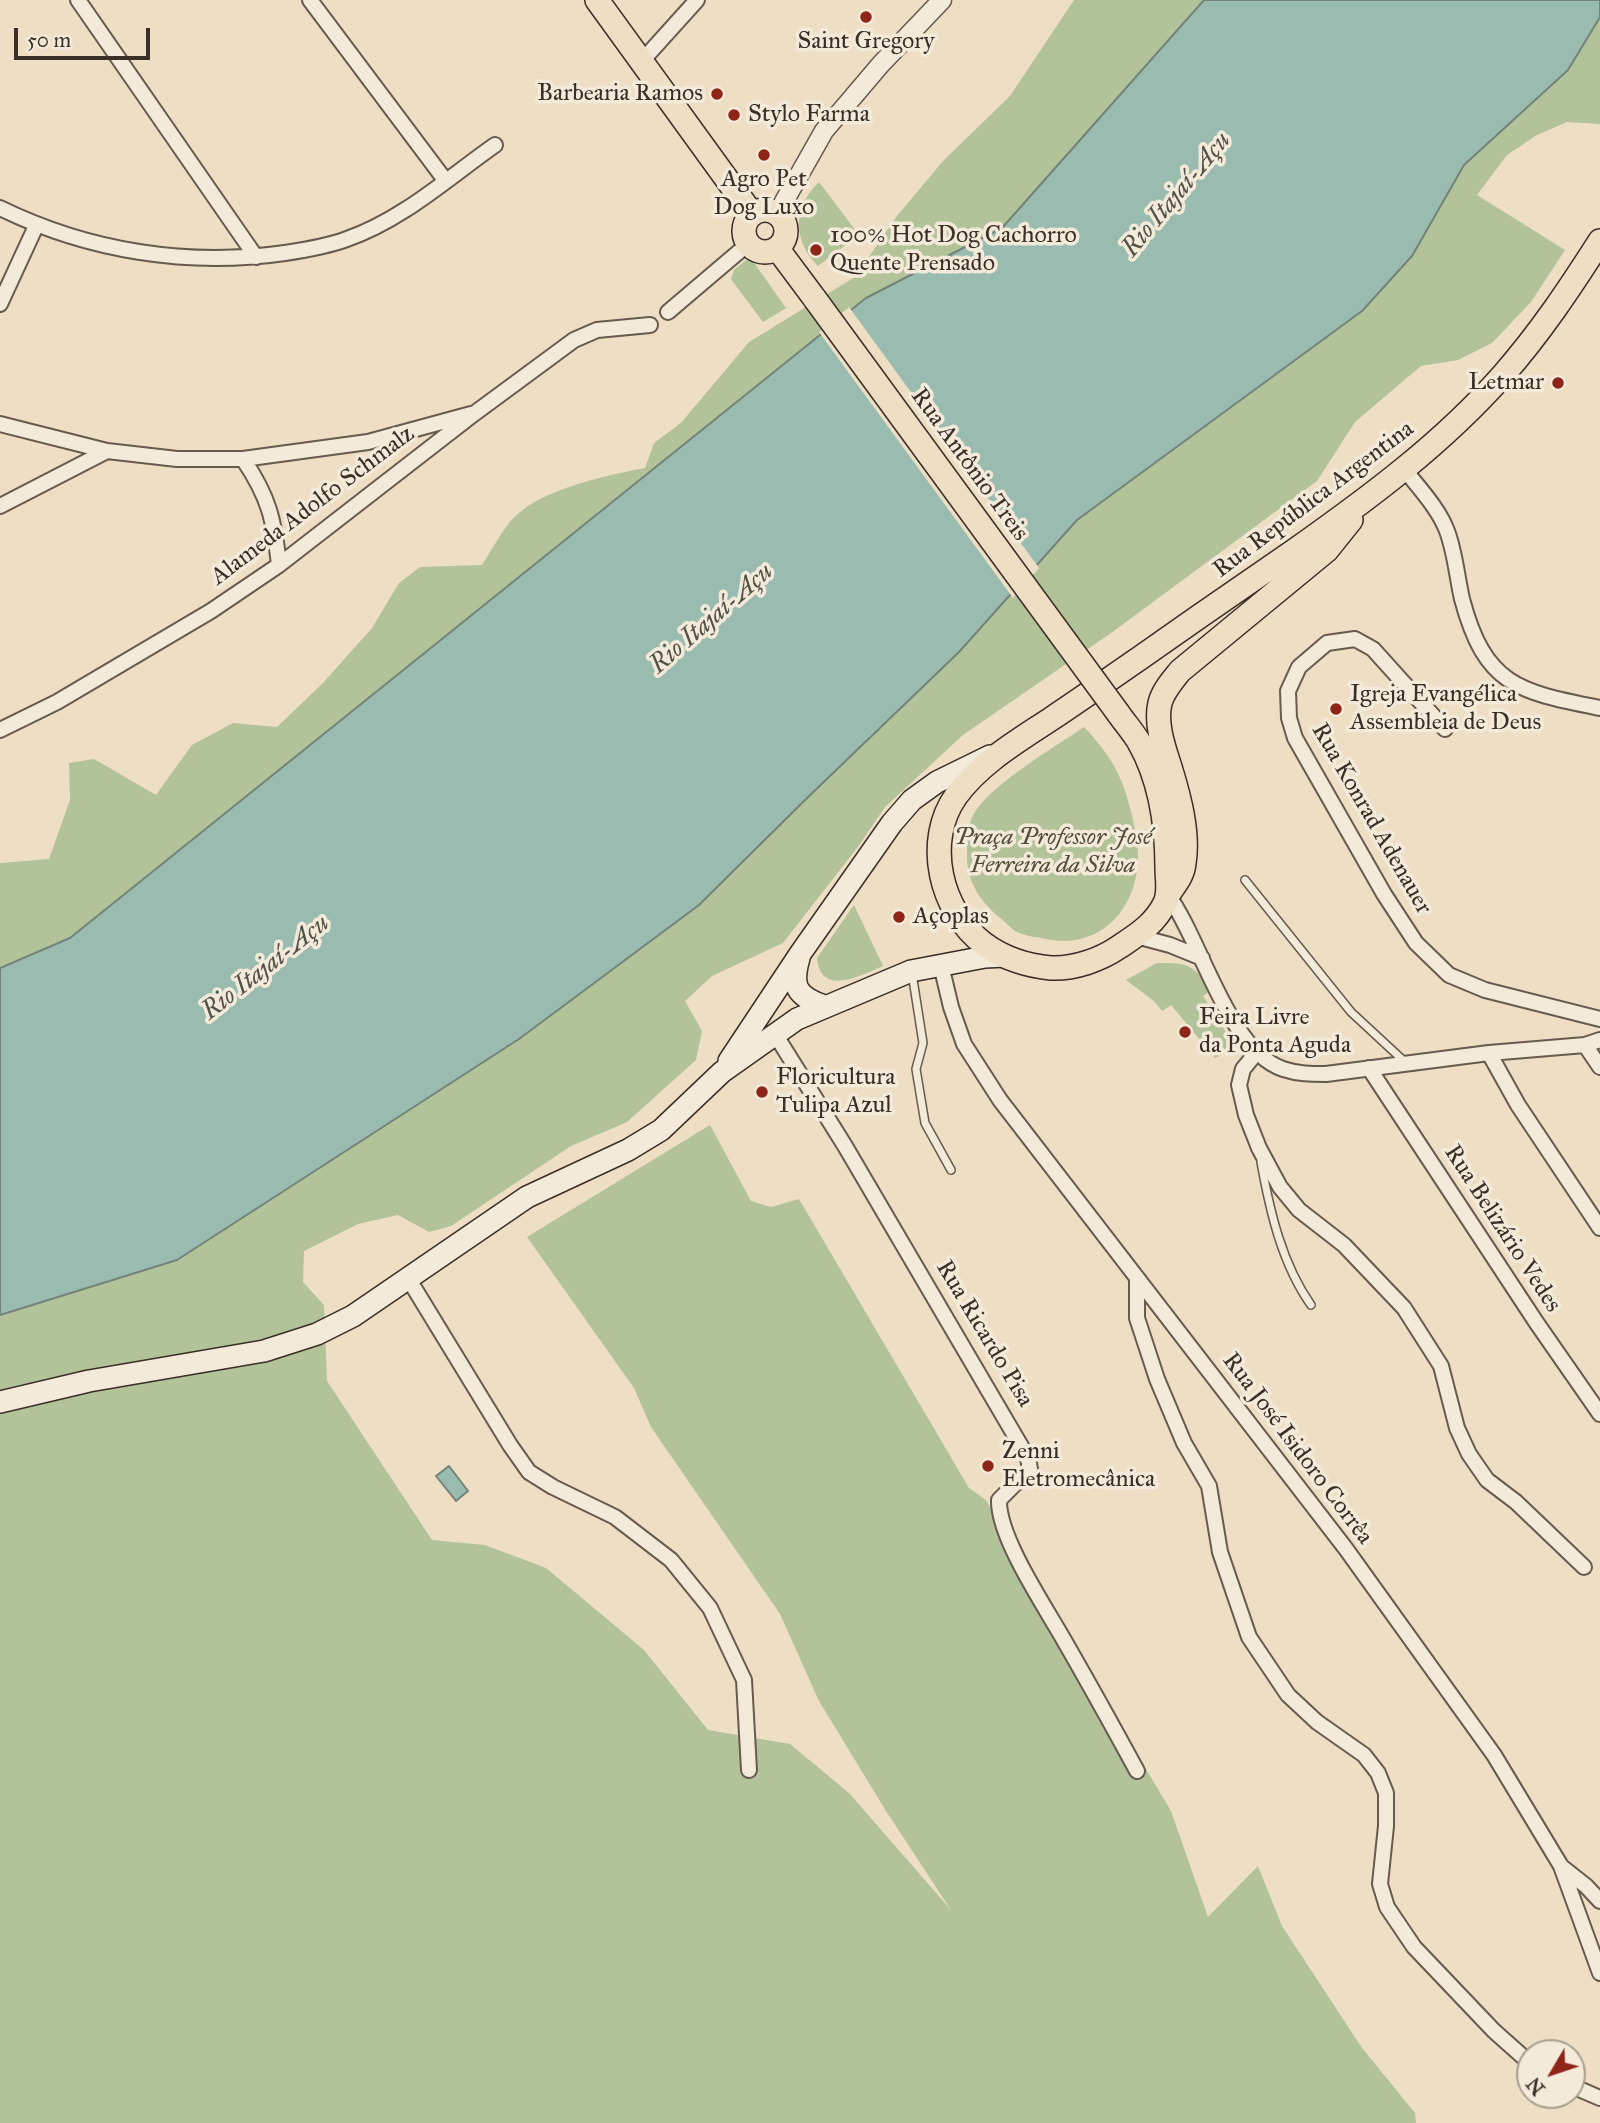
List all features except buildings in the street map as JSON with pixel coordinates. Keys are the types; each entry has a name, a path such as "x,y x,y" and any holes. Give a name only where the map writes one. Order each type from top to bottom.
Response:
{"main road":[{"path":"597,0 752,214"},
{"path":"765,210 777,214 786,231 778,248 765,253 752,249 744,232 748,219 752,214 765,210"},
{"name":"Rua República Argentina","path":"1370,497 1327,550 1180,671 1167,687 1160,703 1159,720 1163,745 1175,784 1184,845 1182,871 1156,918 1136,936 1110,953 1068,967 1040,966 1005,956 967,928 950,899 941,874 938,850 945,815 954,798 969,780 1008,747 1370,497 1405,470 1455,425 1503,376 1555,312 1600,241"},
{"name":"Rua Antônio Treis","path":"778,248 1138,741 1152,769 1161,806 1166,839 1168,895"},
{"path":"722,1072 891,823 912,800 937,782 1008,747"},
{"path":"800,954 794,975 796,986 810,1001 824,1006"},
{"path":"0,1402 122,1375 264,1351 317,1334 341,1322 527,1197 628,1150 661,1130 722,1072 797,1019 911,971 985,957 1005,956"}],"street":[{"path":"78,0 256,257"},
{"path":"310,0 445,180"},
{"path":"642,61 697,0"},
{"path":"777,214 824,131 881,64 943,0"},
{"path":"0,208 36,226 83,241 135,252 168,256 256,257 346,240 377,226 407,208 495,145"},
{"path":"0,303 36,226"},
{"path":"668,312 748,244"},
{"name":"Alameda Adolfo Schmalz","path":"0,730 57,702 152,646 211,611 279,565 475,413 575,340 597,330 650,325"},
{"path":"0,424 107,452 177,459 243,459 368,442 475,413"},
{"path":"0,506 107,452"},
{"path":"243,459 261,484 270,509 279,565"},
{"path":"1405,470 1447,530 1463,600 1481,652 1499,672 1534,693 1600,708"},
{"name":"Rua Konrad Adenauer","path":"1445,729 1373,649 1355,639 1327,643 1299,667 1288,691 1289,718 1295,738 1384,894 1416,943 1449,975 1485,990 1600,1019"},
{"path":"1168,895 1185,920 1240,1033 1257,1052 1281,1069 1303,1074 1407,1065 1585,1045 1600,1040"},
{"path":"1136,936 1170,945 1202,958"},
{"name":"Rua José Isidoro Corrêa","path":"942,965 951,1007 964,1044 1000,1100 1346,1549 1493,1755 1561,1866 1600,1973"},
{"name":"Rua Ricardo Pisa","path":"775,1034 845,1146 1028,1458 1030,1469 999,1500 1002,1524 1029,1580 1137,1771"},
{"path":"1585,1045 1600,1067"},
{"path":"1257,1052 1243,1069 1239,1085 1246,1115 1259,1148 1280,1187 1299,1210 1343,1245 1404,1308 1441,1366 1457,1428 1469,1454 1487,1480 1516,1502 1584,1567"},
{"path":"1489,1054 1518,1105 1600,1228"},
{"name":"Rua Belizário Vedes","path":"1369,1068 1536,1322 1600,1414"},
{"path":"408,1278 529,1472 615,1517 671,1560 710,1608 744,1680 749,1770"},
{"path":"1137,1279 1138,1318 1157,1379 1184,1443 1209,1486 1220,1552 1249,1637 1288,1695 1317,1722 1364,1755 1378,1773 1386,1793 1386,1826 1380,1884 1387,1907 1414,1947 1516,2051"},
{"path":"1561,1866 1600,1901"}],"lane":[{"path":"1245,880 1351,1012 1407,1065"},
{"path":"911,971 923,1043 916,1069 925,1123 951,1170"},
{"path":"1259,1148 1264,1180 1283,1254 1296,1284 1311,1305"}],"green space":[{"path":"1074,0 1204,0 1002,228 866,298 70,938 0,968 0,863 49,859 70,800 69,763 94,759 156,795 192,745 233,723 277,727 323,683 372,628 399,583 420,567 482,565 509,523 535,502 571,486 645,468 654,443 681,423 749,342 855,277 897,216 943,161 1010,96"},
{"path":"1600,17 1600,124 1567,122 1537,135 1507,155 1477,195 1565,250 1531,302 1492,343 1458,360 1421,366 1355,422 1317,481 1111,633 963,735 885,807 857,848 783,943 712,976 685,1001 702,1031 696,1060 627,1122 571,1146 451,1226 429,1232 398,1215 358,1224 304,1251 303,1282 324,1305 327,1381 432,1540 485,1545 546,1568 644,1650 708,1730 790,1744 849,1793 951,1910 819,1701 780,1614 651,1427 634,1388 527,1237 710,1125 751,1201 771,1207 799,1199 969,1488 986,1500 1171,1811 1208,1917 1258,1866 1282,1926 1362,2048 1415,2113 1416,2123 0,2123 0,1315 177,1260 519,1039 699,905 959,652 1077,520 1362,311 1412,256 1464,165 1568,70"},
{"path":"819,182 859,235 818,266 804,245 799,224 804,202"},
{"path":"750,257 786,308 763,322 731,279 734,270"},
{"name":"Praça Professor José Ferreira da Silva","path":"1084,727 1113,764 1125,789 1136,835 1136,878 1120,914 1106,927 1089,936 1069,941 1026,935 1015,931 999,917 985,904 975,889 967,863 969,827 975,812 995,790 1025,766"},
{"path":"854,905 883,966 854,978 834,980 826,977 820,970 817,958"},
{"path":"1157,963 1183,965 1199,975 1212,990 1203,996 1236,1048 1215,1058 1171,1005 1162,1011 1154,1001 1126,980"}],"water":[{"name":"Rio Itajaí-Açu","path":"1204,0 1600,0 1600,17 1568,70 1464,165 1412,256 1362,311 1077,520 959,652 699,905 519,1039 177,1260 0,1315 0,968 70,938 866,298 1002,228"},
{"path":"449,1466 468,1491 456,1501 436,1476"}],"pier":[{"path":"849,307 1039,568 1013,598 819,332"}],"place":[{"name":"Saint Gregory","path":"866,17"},
{"name":"Barbearia Ramos","path":"717,94"},
{"name":"Stylo Farma","path":"734,115"},
{"name":"Agro Pet Dog Luxo","path":"764,155"},
{"name":"100% Hot Dog Cachorro Quente Prensado","path":"816,250"},
{"name":"Letmar","path":"1558,383"},
{"name":"Igreja Evangélica Assembleia de Deus","path":"1336,709"},
{"name":"Açoplas","path":"899,917"},
{"name":"Feira Livre da Ponta Aguda","path":"1185,1032"},
{"name":"Floricultura Tulipa Azul","path":"762,1092"},
{"name":"Zenni Eletromecânica","path":"988,1466"}]}
